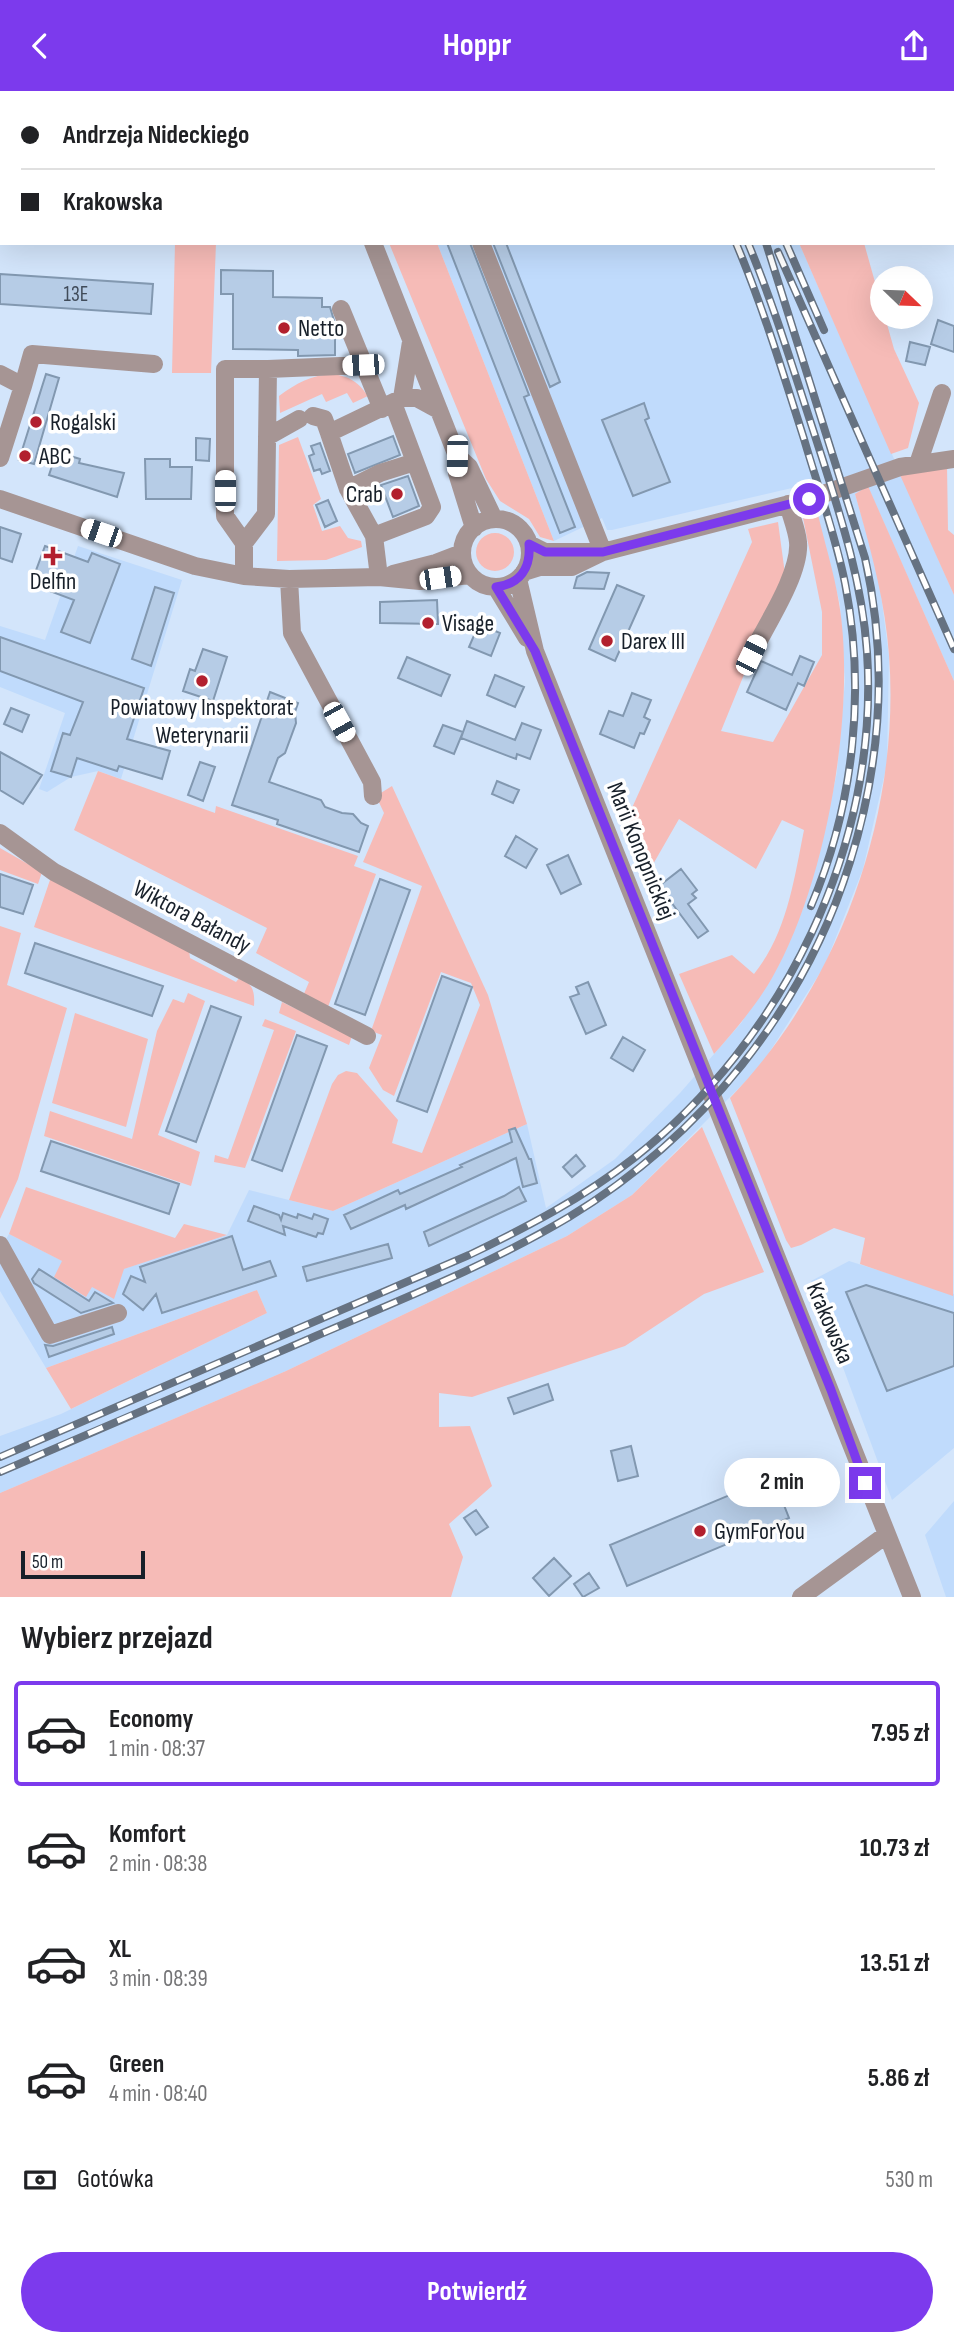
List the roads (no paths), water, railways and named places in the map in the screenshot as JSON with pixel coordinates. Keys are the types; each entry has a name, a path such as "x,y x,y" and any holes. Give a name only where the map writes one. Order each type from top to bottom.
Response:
{"street":[{"path":"374,245 457,456 457,473 474,528"},
{"path":"482,245 603,552"},
{"path":"341,309 363,365 392,403 432,507 426,516 374,536"},
{"path":"392,403 411,339"},
{"path":"0,458 32,354 154,364"},
{"path":"244,576 243,543 225,516 225,369 363,365"},
{"path":"243,543 266,514 268,369"},
{"path":"0,374 23,386"},
{"path":"909,466 942,393"},
{"path":"329,433 392,403 417,398 439,410"},
{"path":"267,437 306,417 324,419 348,489 374,536 379,577"},
{"path":"457,456 469,467 494,519"},
{"path":"521,576 530,556 529,544 519,529 511,523 494,519 480,522 467,536 462,553 464,568 469,575 486,586 496,587 540,568 572,567 603,552 809,499 909,466 954,459"},
{"path":"348,489 380,473 415,462"},
{"path":"0,499 195,566 244,576 289,579 379,577 420,581 469,575"},
{"path":"751,655 792,572 797,554 798,541 788,504"},
{"path":"529,544 545,552 603,552"},
{"path":"379,577 436,563 462,553"},
{"name":"Marii Konopnickiej","path":"521,576 535,651"},
{"path":"289,579 292,633 372,782 373,796"},
{"name":"Marii Konopnickiej","path":"496,587 535,651 702,1069"},
{"name":"Wiktora Bałandy","path":"0,833 54,872 367,1036"},
{"name":"Krakowska","path":"702,1069 912,1597"},
{"path":"0,1245 50,1335 118,1313"},
{"path":"801,1597 886,1535"}],"railway":[{"path":"737,245 772,340 826,511 845,583 851,624 855,665 852,747 837,828 826,868 811,906"},
{"path":"0,1457 469,1255 575,1199 615,1173 688,1110 736,1056 777,997 812,933 839,865 857,795 867,724 867,652 855,572 841,520 784,342 749,245"},
{"path":"0,1472 441,1282 569,1217 617,1185 662,1149 704,1109 742,1065 776,1018 805,969 830,916 850,862 869,787 878,711 879,673 877,635 865,558 767,245"},
{"path":"787,245 824,330"},
{"path":"778,252 954,649"}],"place":[{"name":"Netto","path":"284,328"},
{"name":"Rogalski","path":"36,422"},
{"name":"ABC","path":"25,456"},
{"name":"Crab","path":"397,494"},
{"name":"Delfin","path":"53,556"},
{"name":"Visage","path":"428,623"},
{"name":"Darex III","path":"607,641"},
{"name":"Powiatowy Inspektorat Weterynarii","path":"202,681"},
{"name":"GymForYou","path":"700,1531"}]}
